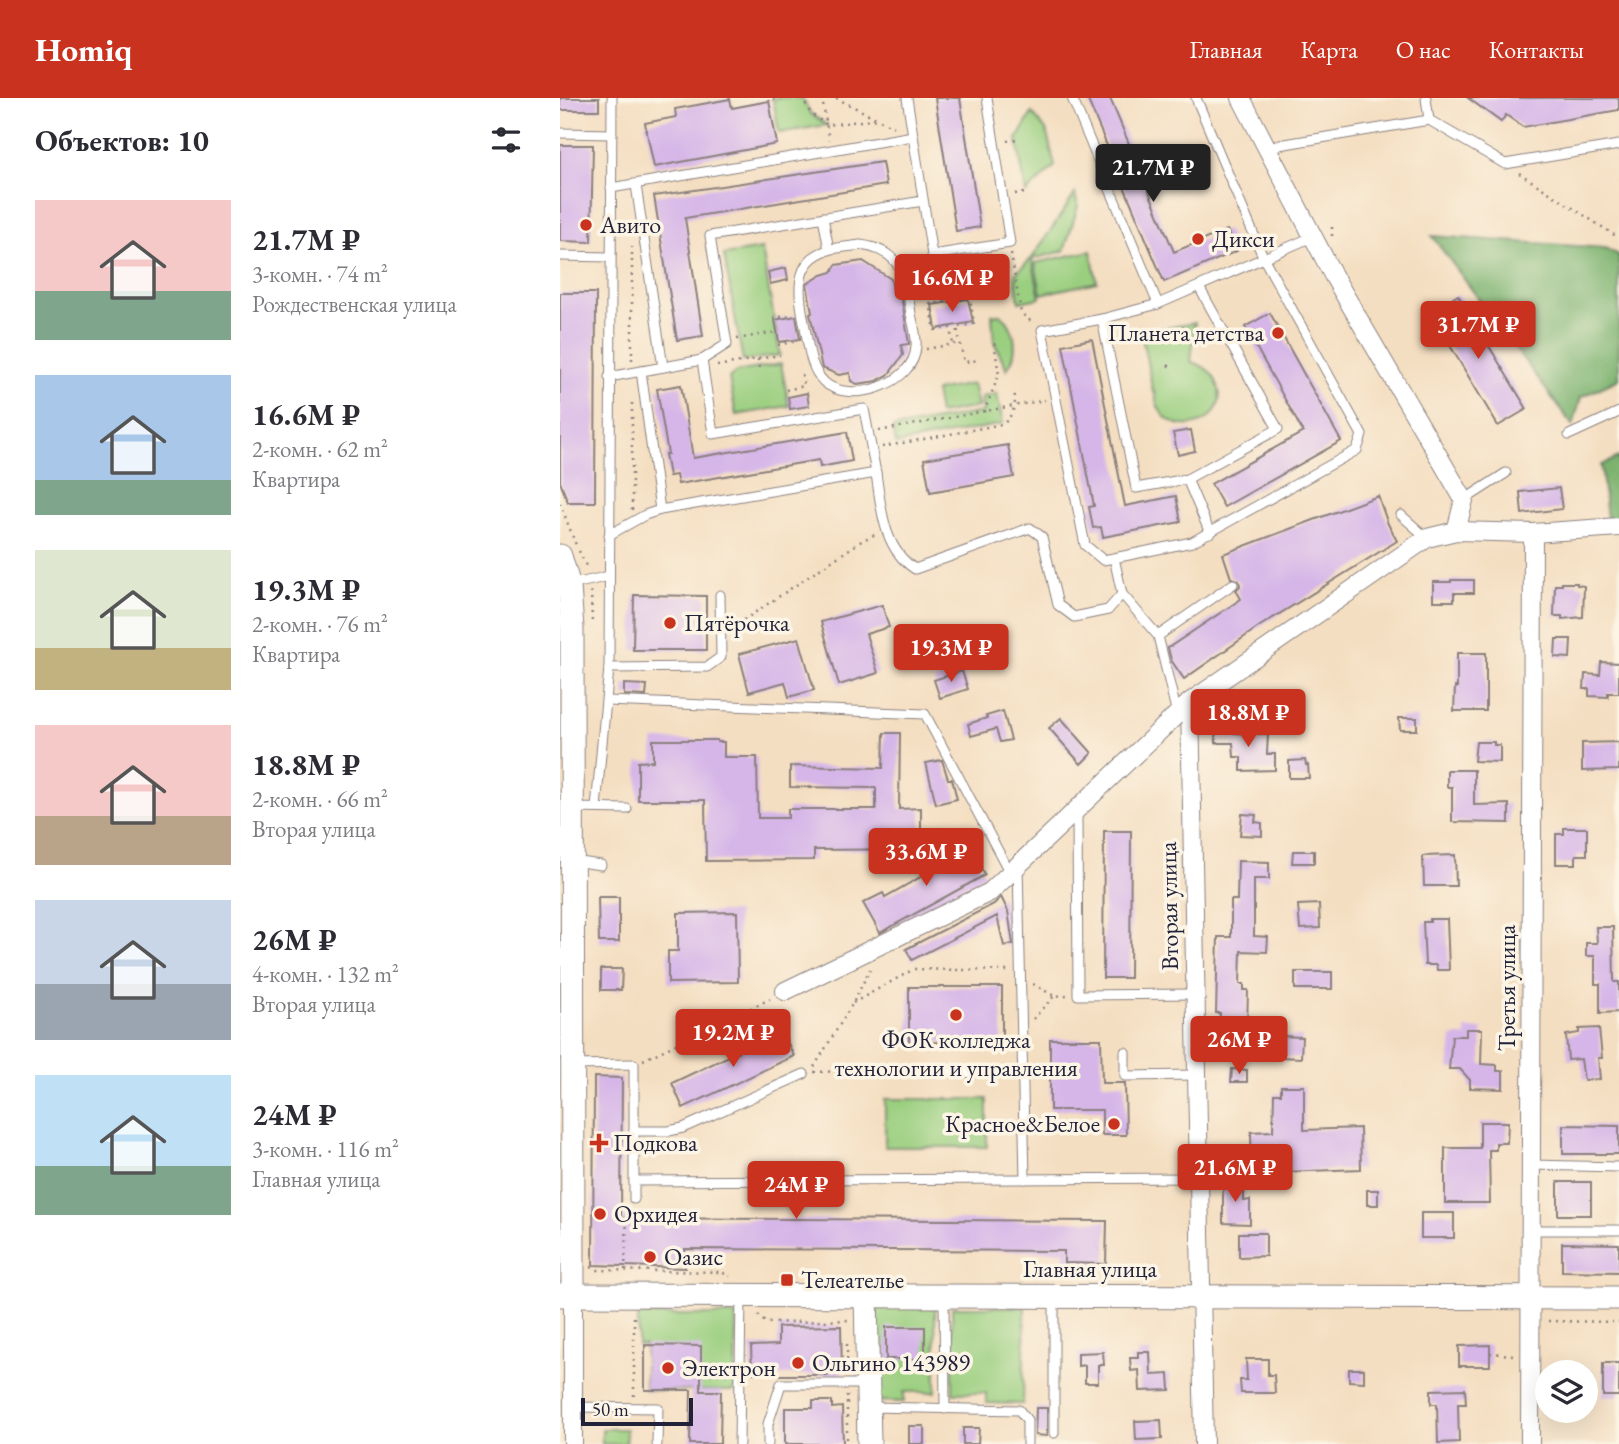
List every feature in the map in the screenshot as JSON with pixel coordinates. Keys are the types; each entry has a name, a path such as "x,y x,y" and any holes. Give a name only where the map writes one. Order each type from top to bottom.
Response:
{"street":[{"path":"1241,98 1312,237 1464,500 1457,531"},
{"path":"785,991 990,892 1184,708 1427,537 1457,531 1533,533 1619,527"},
{"name":"Третья улица","path":"1530,1444 1533,533"},
{"path":"560,556 569,586 572,629 566,773 571,808 572,861 566,1011 573,1065 567,1295 573,1444"},
{"name":"Вторая улица","path":"1184,708 1196,995 1204,1444"},
{"path":"866,1294 869,1444"},
{"name":"Главная улица","path":"567,1295 1619,1298"}],"lane":[{"path":"596,808 609,668 612,98"},
{"path":"907,98 932,255 1010,243 987,98"},
{"path":"1072,98 1158,304"},
{"path":"1196,98 1264,259 1362,435 1357,450 1192,542 1103,560 1085,545 1042,330 1102,319 1158,304 1264,259 1312,237"},
{"path":"1426,98 1429,120"},
{"path":"1265,148 1429,120 1505,164 1619,145"},
{"path":"560,133 612,134"},
{"path":"611,188 913,136"},
{"path":"636,185 663,367"},
{"path":"609,377 663,367 702,364 727,344 710,236 923,201"},
{"path":"823,218 829,250"},
{"path":"860,245 877,249 892,259 901,268 906,280 917,345 907,370 889,384 852,391 834,389 816,372 807,339 799,282 809,264 829,250 860,245"},
{"path":"560,256 610,257"},
{"path":"1102,319 1136,488 1186,479 1278,429 1199,287"},
{"path":"702,364 713,433 864,409 885,529 904,562 915,569 1030,528 1042,537 1058,605 1074,617 1108,610 1122,594"},
{"path":"637,372 660,510"},
{"path":"852,391 856,410"},
{"path":"1569,435 1619,412"},
{"path":"609,535 660,510 876,473"},
{"path":"1464,500 1506,473"},
{"path":"1186,479 1210,533"},
{"path":"1401,515 1427,537"},
{"path":"1114,558 1122,594 1158,635 1184,708"},
{"path":"569,586 609,576"},
{"path":"1158,635 1233,584"},
{"path":"609,668 707,667 721,657 720,595"},
{"path":"607,701 925,714 1014,869 1021,976 1026,1179"},
{"path":"571,808 627,809"},
{"path":"1076,810 1078,995 1196,995"},
{"path":"572,861 601,865"},
{"path":"1125,1052 1125,1076 1197,1075"},
{"path":"573,1065 635,1064 634,1199"},
{"path":"865,1072 1023,1073"},
{"path":"634,1131 669,1131 683,1128 804,1074"},
{"path":"1531,1165 1619,1167"},
{"path":"634,1181 1199,1178"},
{"path":"1531,1230 1619,1230"},
{"path":"739,1444 741,1294"},
{"path":"944,1295 944,1409"},
{"path":"1054,1296 1054,1433"},
{"path":"768,1444 768,1424 781,1384 868,1384"},
{"path":"573,1406 658,1408 657,1444"},
{"path":"868,1407 1019,1410 1027,1420 1027,1444"}],"path":[{"path":"773,100 781,98"},
{"path":"802,98 811,114 827,125 878,118"},
{"path":"822,98 831,150"},
{"path":"836,98 913,136"},
{"path":"1505,164 1619,238"},
{"path":"632,237 637,372 632,522"},
{"path":"1010,243 1021,313 1042,330"},
{"path":"906,280 947,272 952,300 970,297 974,324 957,327 964,362 980,360"},
{"path":"940,274 946,302 930,304 935,330 950,328 953,344"},
{"path":"773,318 802,313"},
{"path":"726,340 776,332"},
{"path":"778,345 807,339"},
{"path":"984,412 999,375 994,342"},
{"path":"916,351 960,343"},
{"path":"702,364 780,355"},
{"path":"758,359 759,368"},
{"path":"786,390 804,386 802,375 816,372"},
{"path":"872,449 1003,424 1010,417 1014,406 1014,391"},
{"path":"869,433 1055,398"},
{"path":"721,636 863,540 885,529"},
{"path":"865,1072 811,1072 853,1003 882,944"},
{"path":"853,1003 914,970 1012,971 1054,996 1078,995"},
{"path":"635,1064 785,991"},
{"path":"1022,1031 1054,996"},
{"path":"625,1270 626,1214 634,1199"},
{"path":"633,1407 635,1270"},
{"path":"1531,1321 1619,1322"},
{"path":"1490,1353 1531,1355"}],"green space":[{"path":"773,98 802,98 811,114 827,125 779,133"},
{"path":"1032,113 1046,130 1055,166 1026,193 1017,139"},
{"path":"1075,194 1078,206 1064,251 1032,259 1040,298 1019,302 1015,274 1032,258"},
{"path":"1432,236 1605,248 1619,255 1619,379 1581,397 1573,426"},
{"path":"762,249 780,355 743,361 724,255"},
{"path":"1091,251 1097,282 1041,294 1035,263"},
{"path":"1001,314 1013,333 1015,348 1007,369 994,342 992,315"},
{"path":"1195,323 1191,362 1203,366 1212,374 1220,396 1216,409 1207,419 1182,425 1170,421 1160,410 1153,392 1141,332"},
{"path":"781,364 789,406 736,415 729,378 736,372"},
{"path":"973,384 978,407 939,414 935,391"},
{"path":"997,394 1003,424 896,444 893,428 983,412 981,397"},
{"path":"1619,457 1619,518 1607,519 1601,465"},
{"path":"885,1099 987,1099 987,1147 885,1147"},
{"path":"878,1306 935,1307 936,1392 904,1392 904,1402 875,1401 874,1325"},
{"path":"952,1307 1025,1307 1023,1404 986,1403 986,1393 953,1393"},
{"path":"638,1315 736,1315 735,1391 645,1390 645,1345 638,1345"},
{"path":"602,1429 626,1429 626,1444 602,1444"}],"building":[{"path":"560,98 599,98 599,110 560,110"},
{"path":"935,98 960,98 980,227 956,231"},
{"path":"1087,98 1110,98 1174,252 1227,230 1237,251 1164,282"},
{"path":"1468,98 1619,98 1619,110 1523,127 1506,115 1501,122"},
{"path":"730,99 732,108 769,101 777,144 654,167 645,123 676,117 675,109"},
{"path":"560,145 593,145 591,242 560,241"},
{"path":"882,162 886,185 685,218 703,336 677,340 654,196"},
{"path":"926,258 932,269 913,272 911,261"},
{"path":"863,261 891,279 893,290 900,289 909,344 901,345 903,355 888,375 877,381 857,384 851,381 850,373 839,375 822,368 810,314 807,284 832,272 836,265"},
{"path":"786,268 788,280 770,284 768,272"},
{"path":"560,293 596,293 595,502 568,502 560,482"},
{"path":"1458,295 1527,409 1498,426 1430,312"},
{"path":"968,299 973,322 936,329 932,305"},
{"path":"1270,313 1341,441 1224,507 1211,484 1303,432 1245,327"},
{"path":"796,316 800,339 779,342 775,320"},
{"path":"1092,339 1125,506 1176,496 1181,522 1103,537 1101,527 1093,528 1089,507 1094,506 1063,345"},
{"path":"681,385 693,458 847,432 852,461 820,467 819,460 678,484 676,475 669,476 657,389"},
{"path":"807,393 809,406 790,409 788,397"},
{"path":"1191,430 1195,451 1178,455 1173,433"},
{"path":"1008,445 1014,477 930,492 924,459"},
{"path":"1559,488 1562,509 1522,514 1520,492"},
{"path":"1378,496 1397,541 1260,626 1184,679 1171,660 1168,648 1241,599 1236,590 1240,586 1239,581 1231,578 1223,554"},
{"path":"1474,580 1474,593 1454,593 1454,601 1433,601 1433,582"},
{"path":"1562,583 1584,586 1583,617 1562,619 1562,616 1554,616 1555,585"},
{"name":"Пятёрочка","path":"634,595 706,596 706,650 633,650"},
{"path":"882,605 889,627 866,634 878,673 839,685 821,622"},
{"path":"799,638 814,690 789,697 785,682 749,692 739,654"},
{"path":"1556,639 1571,639 1570,658 1555,657"},
{"path":"1457,653 1486,653 1486,711 1454,711"},
{"path":"1601,662 1619,663 1619,693 1608,693 1608,697 1589,696 1589,689 1584,689 1585,674 1600,675"},
{"path":"962,671 968,689 940,698 934,680"},
{"path":"624,684 647,685 646,696 624,695"},
{"path":"1003,711 1011,740 1000,742 996,729 971,736 968,724"},
{"path":"1061,718 1092,753 1081,764 1049,728"},
{"path":"1399,718 1417,718 1417,730 1400,730"},
{"path":"1215,727 1233,727 1234,733 1268,734 1267,754 1275,754 1275,770 1241,771 1241,757 1234,757 1233,743 1216,743"},
{"path":"884,733 900,733 899,809 921,808 921,849 814,850 814,860 706,861 705,800 638,800 638,762 653,761 653,740 717,740 724,742 724,757 757,757 758,818 788,818 788,809 876,809 876,788 790,787 790,766 883,768"},
{"path":"1476,742 1494,742 1494,745 1500,745 1500,762 1474,761"},
{"path":"1619,742 1619,770 1582,771 1582,743"},
{"path":"942,760 948,779 952,779 957,799 936,804 926,763"},
{"path":"1305,760 1309,778 1289,778 1289,761"},
{"path":"1447,770 1474,770 1474,805 1509,804 1509,823 1452,822 1452,787 1447,787"},
{"path":"1242,814 1256,815 1255,822 1262,823 1262,836 1240,835"},
{"path":"1564,828 1587,828 1587,855 1576,855 1576,864 1556,864 1556,834 1564,834"},
{"path":"1104,831 1131,831 1130,978 1103,978"},
{"path":"962,834 985,875 880,933 863,903 883,893 885,897 970,849 936,849"},
{"path":"1293,851 1314,851 1314,863 1292,863"},
{"path":"1455,855 1456,886 1424,886 1423,856"},
{"path":"1238,861 1269,862 1269,879 1254,879 1254,936 1268,937 1267,952 1241,951 1240,984 1244,984 1244,990 1248,990 1247,1028 1250,1029 1250,1042 1244,1042 1243,1057 1217,1055 1220,1013 1216,1013 1218,937 1231,937 1231,900 1237,900"},
{"path":"598,897 619,897 619,942 599,942"},
{"path":"1001,897 1008,911 1013,944 1004,946 997,916 912,960 906,949 994,904"},
{"path":"1319,904 1320,928 1300,929 1298,905"},
{"path":"737,912 738,982 668,983 668,951 678,951 678,913"},
{"path":"1430,919 1447,919 1449,970 1437,970 1436,965 1425,965 1423,922 1430,922"},
{"path":"1596,927 1613,927 1614,982 1619,982 1619,1012 1600,1013 1600,984 1595,984 1595,956 1586,956 1586,943 1597,943"},
{"path":"601,969 622,969 621,990 601,990"},
{"path":"1295,972 1332,972 1332,989 1295,989"},
{"name":"ФОК колледжа технологии и управления","path":"909,987 1002,987 1002,1043 909,1042"},
{"path":"1599,1028 1602,1058 1598,1058 1600,1079 1584,1080 1581,1059 1568,1060 1566,1035 1579,1033 1579,1029"},
{"path":"1466,1029 1482,1029 1481,1064 1497,1065 1497,1071 1503,1071 1503,1089 1470,1088 1470,1080 1460,1069 1449,1069 1452,1036 1466,1036"},
{"path":"782,1031 794,1056 683,1108 672,1083"},
{"path":"1279,1036 1302,1037 1301,1058 1279,1057"},
{"path":"1050,1039 1101,1039 1102,1083 1125,1083 1126,1135 1102,1135 1102,1110 1050,1110"},
{"path":"1232,1069 1247,1070 1247,1082 1231,1082"},
{"path":"594,1077 622,1078 621,1218 1107,1221 1106,1264 1064,1263 1064,1251 685,1249 685,1268 593,1265"},
{"path":"1281,1086 1304,1086 1304,1130 1360,1128 1361,1169 1252,1173 1251,1132 1273,1131 1274,1094 1281,1094"},
{"path":"1480,1122 1508,1122 1507,1143 1496,1143 1496,1150 1489,1150 1490,1203 1445,1203 1445,1148 1480,1148"},
{"path":"1563,1125 1619,1126 1619,1154 1563,1154"},
{"path":"1558,1182 1591,1182 1591,1215 1558,1215"},
{"path":"1223,1183 1244,1183 1244,1201 1250,1200 1250,1224 1223,1223"},
{"path":"1367,1190 1378,1190 1378,1205 1367,1205"},
{"path":"1421,1213 1454,1213 1454,1238 1421,1238"},
{"path":"1239,1233 1266,1233 1266,1256 1239,1257"},
{"path":"1562,1243 1619,1244 1619,1272 1562,1271"},
{"path":"841,1326 842,1375 752,1373 751,1346 778,1345 778,1327"},
{"path":"886,1327 925,1327 925,1359 886,1359"},
{"path":"645,1345 701,1346 701,1391 721,1391 720,1444 690,1444 691,1390 645,1390"},
{"path":"1490,1345 1490,1366 1459,1366 1459,1346"},
{"path":"1103,1352 1104,1365 1098,1365 1098,1383 1085,1383 1085,1365 1078,1366 1078,1353"},
{"path":"1138,1352 1150,1352 1151,1375 1169,1374 1170,1390 1140,1391 1139,1370 1131,1371 1130,1358 1138,1358"},
{"path":"1246,1359 1268,1359 1268,1375 1274,1375 1275,1393 1241,1393 1240,1380 1247,1380"},
{"path":"1603,1363 1619,1363 1619,1396 1603,1396"},
{"path":"1349,1369 1364,1369 1364,1382 1349,1381"},
{"path":"1465,1389 1466,1404 1458,1404 1459,1442 1438,1443 1437,1404 1431,1404 1431,1390"},
{"path":"813,1401 832,1401 832,1408 842,1407 843,1444 785,1444 785,1408 813,1408"},
{"path":"1036,1408 1047,1408 1047,1436 1035,1435"},
{"path":"1161,1420 1162,1439 1136,1440 1135,1421"},
{"path":"909,1426 924,1426 924,1444 909,1444"},
{"path":"963,1428 979,1428 978,1444 963,1444"}],"place":[{"name":"Авито","path":"586,225"},
{"name":"Дикси","path":"1198,239"},
{"name":"Планета детства","path":"1278,333"},
{"name":"Пятёрочка","path":"670,623"},
{"name":"ФОК колледжа технологии и управления","path":"956,1015"},
{"name":"Красное&Белое","path":"1114,1124"},
{"name":"Подкова","path":"599,1143"},
{"name":"Орхидея","path":"600,1214"},
{"name":"Оазис","path":"650,1257"},
{"name":"Телеателье","path":"787,1280"},
{"name":"Ольгино 143989","path":"798,1363"},
{"name":"Электрон","path":"668,1368"}]}
